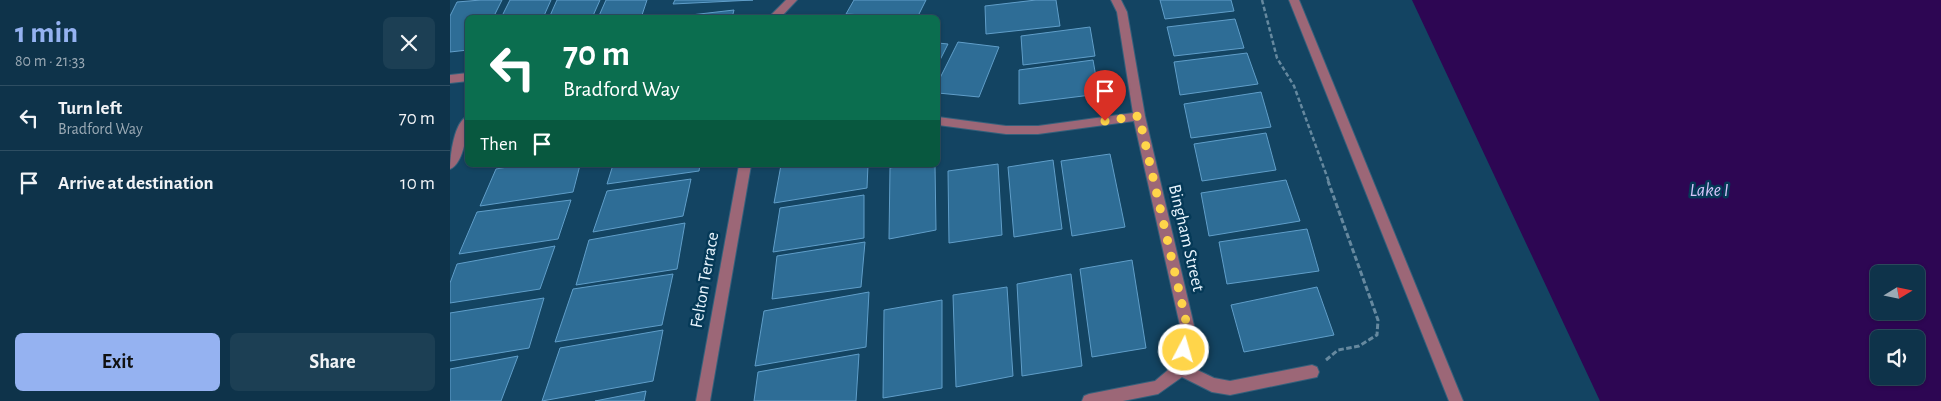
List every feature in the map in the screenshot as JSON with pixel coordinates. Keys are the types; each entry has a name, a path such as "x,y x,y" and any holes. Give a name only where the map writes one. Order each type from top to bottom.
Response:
{"street":[{"path":"776,15 792,0"},
{"name":"Bingham Street","path":"1116,0 1122,12 1139,116 1188,330 1181,369"},
{"path":"1294,0 1456,401"},
{"path":"450,79 465,77"},
{"path":"940,121 1006,130 1038,130 1139,116"},
{"path":"450,164 465,127"},
{"name":"Felton Terrace","path":"703,401 745,167"},
{"path":"1089,401 1158,387 1181,369 1212,385 1230,388 1312,372"}],"path":[{"path":"1262,0 1268,16 1278,60 1294,86 1378,320 1377,335 1359,346 1338,350 1312,372"}],"water":[{"name":"Lake I","path":"1412,0 1941,0 1941,401 1600,401"}],"building":[{"path":"502,0 494,15 465,15 465,50 450,52 450,16 457,2"},
{"path":"510,0 551,0 544,15 502,15"},
{"path":"557,0 600,0 593,15 550,15"},
{"path":"606,0 647,0 642,15 599,15"},
{"path":"675,0 753,0 673,4"},
{"path":"854,0 926,0 918,15 846,14"},
{"path":"1036,0 1056,0 1060,26 986,34 985,6"},
{"path":"1160,0 1231,0 1234,11 1165,19"},
{"path":"734,10 733,15 691,15"},
{"path":"1235,19 1244,48 1174,56 1167,27"},
{"path":"1090,27 1095,56 1023,65 1021,36"},
{"path":"958,42 999,47 979,97 940,93 940,78"},
{"path":"940,43 948,44 940,60"},
{"path":"1247,53 1258,84 1180,95 1174,62"},
{"path":"1093,60 1099,94 1019,104 1019,70"},
{"path":"1261,92 1271,127 1191,138 1184,104"},
{"path":"1266,133 1276,170 1202,181 1194,144"},
{"path":"1110,154 1125,227 1072,236 1061,161"},
{"path":"1053,160 1062,229 1014,237 1008,167"},
{"path":"998,164 1002,235 949,243 948,171"},
{"path":"508,167 579,167 573,192 480,206 496,169"},
{"path":"612,167 700,167 699,171 607,184"},
{"path":"781,167 868,167 867,188 774,203"},
{"path":"935,167 936,230 889,239 890,168"},
{"path":"691,179 683,216 593,232 607,191"},
{"path":"1286,180 1300,221 1209,236 1201,193"},
{"path":"864,195 864,238 773,252 780,208"},
{"path":"571,200 558,239 459,254 477,212"},
{"path":"685,223 677,269 576,285 589,240"},
{"path":"1307,229 1319,271 1227,284 1219,242"},
{"path":"865,242 861,287 772,299 777,256"},
{"path":"555,246 540,289 450,303 450,283 457,264"},
{"path":"1132,260 1146,348 1092,357 1080,269"},
{"path":"673,274 662,325 555,342 573,289"},
{"path":"1071,274 1082,366 1022,376 1017,284"},
{"path":"1007,287 1013,376 956,387 953,295"},
{"path":"1317,287 1334,335 1244,352 1231,305"},
{"path":"869,292 866,347 755,366 764,311"},
{"path":"544,298 529,348 450,361 450,313"},
{"path":"942,300 942,388 883,398 884,310"},
{"path":"663,330 653,381 542,401 560,348"},
{"path":"859,354 856,401 754,401 758,372"},
{"path":"518,356 501,401 450,401 450,369"},
{"path":"646,391 644,401 595,401"}],"route":[{"path":"1105,121 1139,116 1188,330 1184,350"}]}
